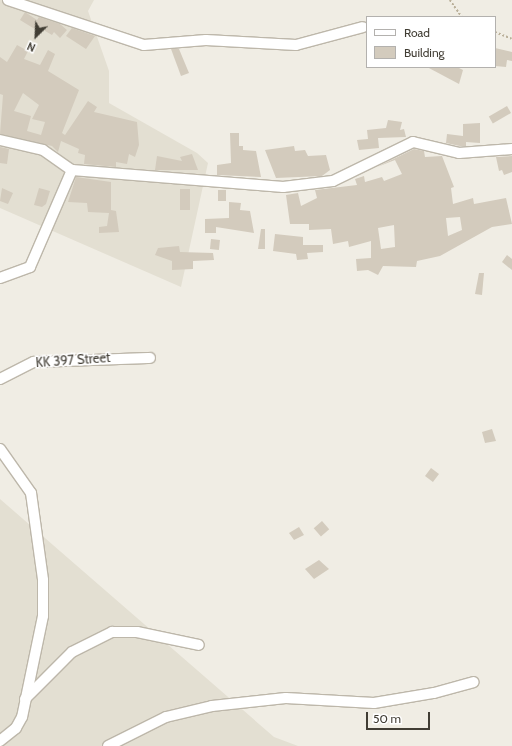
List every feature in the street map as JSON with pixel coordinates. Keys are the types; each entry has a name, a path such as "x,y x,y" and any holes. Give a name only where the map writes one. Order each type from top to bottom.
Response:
{"street":[{"path":"8,0 144,45 206,40 296,45 363,27"},
{"path":"0,140 43,150 72,170 290,187 333,181 413,142 459,153 512,149"},
{"path":"0,278 30,267 72,170"},
{"name":"KK 397 Street","path":"0,379 34,362 150,358"},
{"path":"0,449 31,493 43,580 43,616 25,699 16,728 0,741"},
{"path":"25,699 72,652 112,632 137,632 199,645"},
{"path":"108,746 166,717 212,706 286,698 374,703 434,693 474,682"}],"path":[{"path":"450,0 461,16"},
{"path":"496,32 512,39"}],"shaded area":[{"path":"0,0 94,0 88,11 109,71 109,103 197,153 208,163 181,287 0,208"},
{"path":"0,499 274,737 298,746 0,746"}],"building":[{"path":"25,12 37,20 39,17 60,24 67,30 60,38 54,32 52,35 40,28 38,31 20,20"},
{"path":"72,28 95,36 86,49 66,36"},
{"path":"17,45 28,51 24,59 40,65 48,50 55,54 48,71 79,90 62,133 65,135 88,101 97,107 94,112 137,122 139,145 135,157 129,154 127,164 116,162 116,167 84,164 85,155 78,153 79,149 61,141 58,152 52,146 0,134 3,95 0,94 0,57 7,62","holes":["23,93 39,105 32,119 45,122 41,135 27,131 31,116 14,111"]},
{"path":"496,48 512,52 512,61 507,60 506,67 496,66"},
{"path":"171,49 179,49 189,73 181,76"},
{"path":"429,68 459,68 463,70 459,84"},
{"path":"507,106 511,113 493,123 489,116"},
{"path":"388,120 402,122 400,130 404,129 406,137 378,138 379,148 359,150 357,140 368,139 367,130 386,128"},
{"path":"480,123 480,143 466,142 466,146 460,146 446,143 447,134 463,136 463,124"},
{"path":"230,133 239,133 239,146 243,146 243,150 256,151 261,177 217,175 217,165 231,163"},
{"path":"294,146 295,151 305,150 308,156 326,155 330,170 322,176 276,178 265,150"},
{"path":"0,147 9,149 7,164 0,163"},
{"path":"414,149 424,151 425,157 442,156 454,187 451,188 453,204 473,198 474,204 506,198 512,224 492,227 440,256 417,261 416,267 383,266 378,275 368,270 357,271 356,259 371,258 371,241 349,247 348,241 333,244 331,229 309,230 309,224 290,224 286,195 298,193 301,206 317,198 315,190 357,185 355,179 364,176 365,182 382,177 384,181 402,174 395,160 377,167","holes":["460,217 462,230 448,236 446,218","394,225 395,247 381,249 378,228"]},
{"path":"192,154 198,170 155,170 157,156 182,161 180,157"},
{"path":"512,156 512,172 504,175 502,170 499,171 496,157"},
{"path":"76,177 111,182 111,210 116,211 119,232 99,233 99,227 107,226 109,213 88,212 87,203 68,202"},
{"path":"2,188 13,193 8,204 0,201"},
{"path":"39,188 50,191 46,204 42,207 34,205"},
{"path":"180,189 190,189 190,210 180,210"},
{"path":"218,190 226,190 226,201 218,201"},
{"path":"229,202 241,203 240,210 250,211 254,233 216,227 216,233 205,233 205,219 229,218"},
{"path":"261,229 265,229 265,249 258,249"},
{"path":"275,234 303,237 303,245 323,245 323,252 307,253 308,259 297,260 296,254 273,251"},
{"path":"211,239 220,240 219,250 210,249"},
{"path":"179,246 180,252 213,253 214,260 193,261 193,269 172,270 172,261 155,255 158,248"},
{"path":"507,255 512,259 512,270 502,262"},
{"path":"479,273 484,273 482,295 475,294"},
{"path":"492,429 496,441 485,443 482,432"},
{"path":"431,468 439,474 433,482 425,476"},
{"path":"322,521 329,529 321,537 314,528"},
{"path":"299,527 304,535 294,540 289,533"},
{"path":"319,560 329,569 314,579 305,569"}]}
